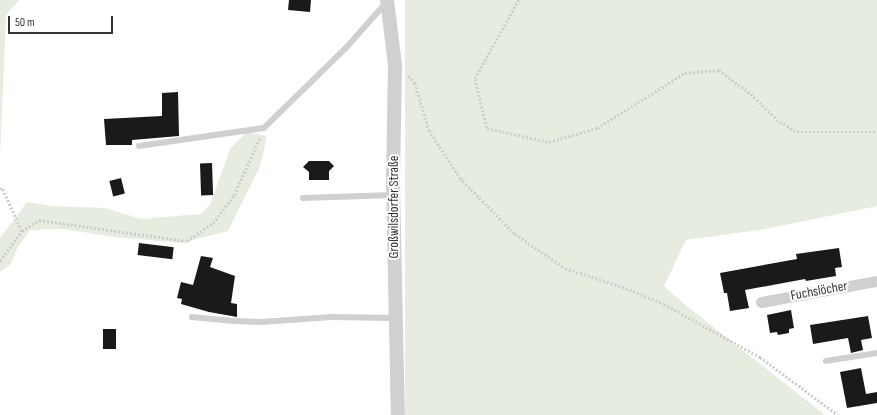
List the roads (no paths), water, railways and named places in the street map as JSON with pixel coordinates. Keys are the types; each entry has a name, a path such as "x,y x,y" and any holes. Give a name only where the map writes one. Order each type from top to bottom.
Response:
{"street":[{"name":"Großwilsdorfer Straße","path":"387,1 395,65 393,195 398,415"},
{"name":"Fuchslöcher","path":"761,302 877,281"}],"lane":[{"path":"139,146 264,128 345,49 387,1"},
{"path":"303,198 393,195"},
{"path":"192,317 261,322 332,317 395,318"},
{"path":"826,360 877,353"}]}
